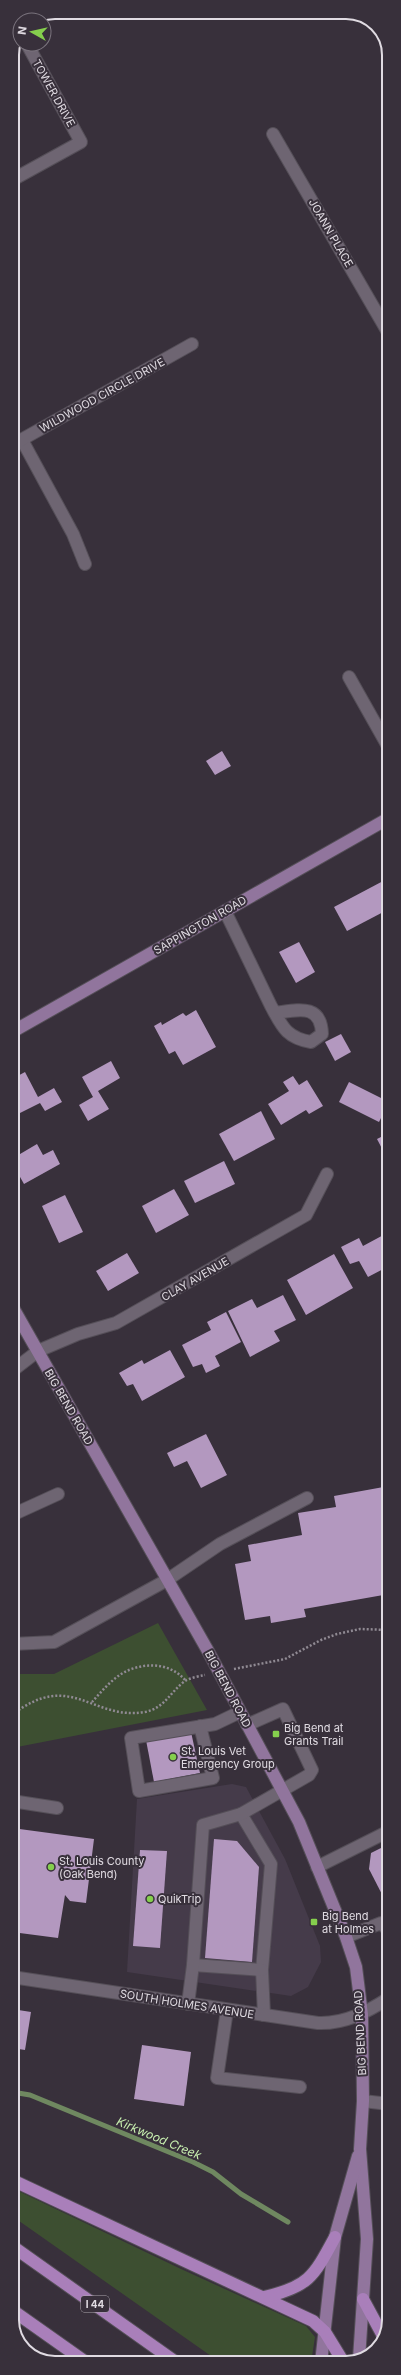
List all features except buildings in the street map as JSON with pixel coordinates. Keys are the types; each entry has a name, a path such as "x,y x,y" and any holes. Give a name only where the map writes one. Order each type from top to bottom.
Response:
{"highway":[{"path":"19,2183 264,2297 313,2322 325,2332 340,2356"},
{"path":"264,2297 294,2288 309,2279 320,2265 335,2237"},
{"name":"I 44","path":"19,2251 167,2356"},
{"path":"363,2300 380,2331"},
{"path":"19,2315 77,2356"}],"main road":[{"name":"SAPPINGTON ROAD","path":"19,1028 382,822"},
{"name":"BIG BEND ROAD","path":"19,1318 219,1672 299,1822 346,1937 356,1967 362,2015 363,2101 360,2149 367,2239 359,2353"},
{"name":"BIG BEND ROAD","path":"322,2356 335,2237 360,2149"}],"street":[{"name":"TOWER DRIVE","path":"19,176 81,142 31,52"},
{"name":"JOANN PLACE","path":"274,134 382,322"},
{"name":"WILDWOOD CIRCLE DRIVE","path":"19,442 192,344"},
{"path":"19,446 73,534 85,564"},
{"path":"349,676 382,735"},
{"path":"225,911 275,1013"},
{"name":"CLAY AVENUE","path":"19,1366 38,1351 78,1334 116,1324 306,1215 327,1174"},
{"path":"19,1512 58,1494"},
{"path":"19,1644 54,1642 167,1580 220,1544 307,1498"},
{"path":"188,2004 194,1966 203,1825 241,1814 283,1792 309,1775 312,1770 285,1711 279,1708 247,1725"},
{"path":"200,1726 213,1778 139,1791 131,1738 200,1726 214,1724 240,1712"},
{"path":"19,1801 57,1808"},
{"path":"241,1814 271,1864 262,1970 264,2015"},
{"path":"317,1867 382,1834"},
{"path":"346,1937 381,1923 382,1924"},
{"path":"194,1966 262,1970"},
{"name":"SOUTH HOLMES AVENUE","path":"19,1978 328,2024 362,2015 382,2002"},
{"path":"227,2010 217,2078 300,2087"},
{"path":"363,2101 382,2103"}],"path":[{"path":"19,1710 32,1701 45,1697 79,1698 129,1713 146,1712 163,1705 186,1681 219,1672 285,1659 321,1640 337,1634 360,1629 382,1630"},
{"path":"92,1702 111,1682 129,1670 151,1665 168,1667 179,1672 186,1681"}],"shaded area":[{"path":"232,1784 246,1787 285,1859 320,1946 321,1962 308,1987 291,1996 127,1972 137,1799"}],"green space":[{"path":"158,1623 207,1710 19,1747 19,1674 54,1674"},
{"path":"19,2191 181,2269 306,2326 315,2337 312,2356 211,2356 19,2221"}],"waterway":[{"name":"Kirkwood Creek","path":"19,2093 30,2095 193,2162 213,2172 241,2194 288,2222"}],"place":[{"name":"Big Bend at Grants Trail","path":"276,1734"},
{"name":"St. Louis Vet Emergency Group","path":"173,1757"},
{"name":"St. Louis County (Oak Bend)","path":"51,1867"},
{"name":"QuikTrip","path":"150,1899"},
{"name":"Big Bend at Holmes","path":"314,1922"}]}
